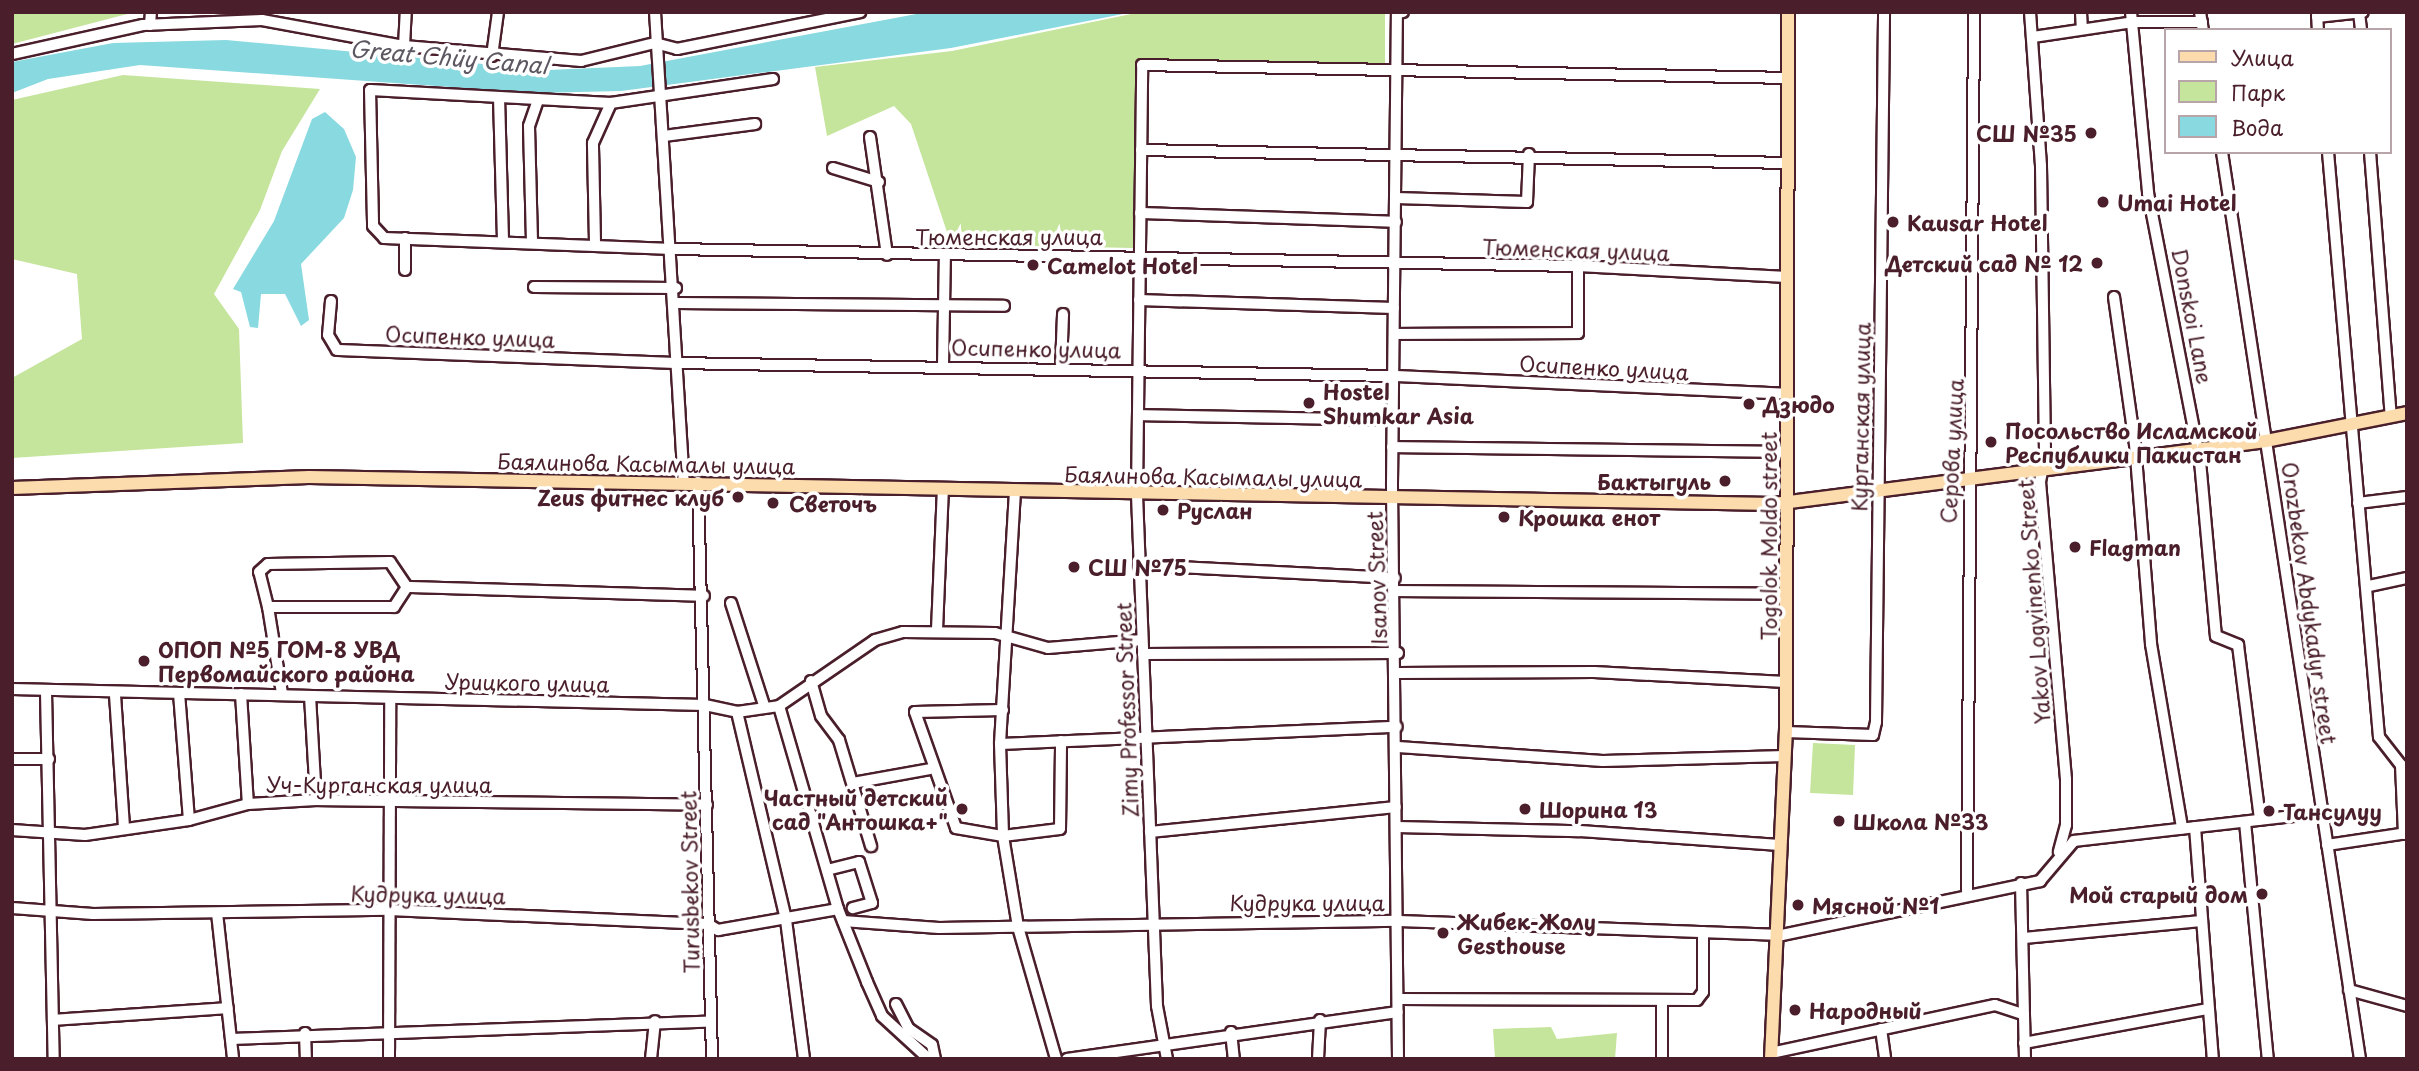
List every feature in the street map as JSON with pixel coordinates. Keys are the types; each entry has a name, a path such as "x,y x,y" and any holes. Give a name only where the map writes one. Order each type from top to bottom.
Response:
{"main road":[{"name":"Togolok Moldo street","path":"1771,1056 1772,935 1786,756 1788,12"},
{"name":"Баялинова Касымалы улица","path":"12,488 309,477 698,482 1394,500 1787,503 2266,441 2407,413"}],"street":[{"path":"150,25 151,12"},
{"path":"404,46 406,12"},
{"path":"492,56 498,12"},
{"path":"655,12 659,97 677,303 677,363 684,482"},
{"path":"12,54 150,25 263,16 404,46 492,56 581,61 655,43 677,49 860,12"},
{"name":"Курганская улица","path":"1786,732 1873,735 1880,491 1884,12"},
{"name":"Серова улица","path":"1967,891 1974,12"},
{"name":"Yakov Logvinenko Street","path":"2030,12 2033,37 2043,470 2066,779 2066,825 2058,853"},
{"path":"2081,12 2082,29"},
{"name":"Isanov Street","path":"1398,1059 1398,653 1392,420 1396,376 1394,308 1400,13"},
{"path":"2317,15 2361,13"},
{"path":"2033,37 2132,17 2202,21"},
{"name":"Donskoi Lane","path":"2132,17 2148,193 2197,450 2217,636 2238,645 2260,820"},
{"name":"Zimy Professor Street","path":"1167,1059 1166,1041 1157,1006 1137,494 1142,65 1397,71"},
{"path":"1397,71 1788,78"},
{"path":"503,240 499,97 611,103 773,79"},
{"name":"Тюменская улица","path":"499,97 370,90 373,226 384,238 595,242 673,250 887,256 1140,255 1396,264 1577,266 1787,277"},
{"path":"532,241 529,127 538,100"},
{"path":"595,242 593,143 611,103"},
{"path":"664,136 755,124"},
{"path":"870,137 879,182 887,256"},
{"path":"1141,150 1396,155 1529,153 1787,163"},
{"path":"1396,198 1527,202 1529,153"},
{"name":"Orozbekov Abdykadyr street","path":"2222,154 2360,1059"},
{"path":"2327,845 2405,834 2401,765 2379,737 2369,586 2349,424 2328,154"},
{"path":"2371,154 2391,416"},
{"path":"833,168 879,182"},
{"path":"1140,213 1396,222"},
{"path":"405,238 405,270"},
{"path":"943,365 945,255"},
{"path":"1395,334 1577,333 1577,266"},
{"path":"534,287 676,288"},
{"path":"2114,297 2134,458 2151,644 2182,828"},
{"path":"1139,300 1394,308"},
{"name":"Осипенко улица","path":"331,301 328,335 337,349 677,363 1061,367 1396,376 1787,394"},
{"path":"677,303 1004,306"},
{"path":"1061,367 1063,314"},
{"path":"1138,415 1392,420"},
{"path":"1392,447 1787,452"},
{"name":"Turusbekov Street","path":"698,482 704,596 712,1059"},
{"path":"937,630 943,488"},
{"path":"1014,491 1009,639 1000,744 1003,836 1018,927 1056,1059"},
{"path":"2358,503 2407,496"},
{"path":"282,693 268,607 259,572 268,564 390,562 407,587"},
{"path":"1139,565 1395,578"},
{"path":"2369,586 2407,578"},
{"path":"407,587 704,596"},
{"path":"268,607 394,607 407,587"},
{"path":"1396,591 1787,594"},
{"path":"731,603 765,708"},
{"path":"804,1059 786,920 737,712 779,706 811,681 875,640 937,630 1009,639 1048,649 1142,640"},
{"path":"1143,654 1398,653"},
{"path":"1398,673 1594,672 1786,682"},
{"path":"811,681 853,783 870,846"},
{"name":"Урицкого улица","path":"12,690 115,695 282,693 390,699 705,705 737,712"},
{"path":"46,692 54,1059"},
{"path":"179,693 188,820"},
{"path":"241,694 248,804"},
{"path":"115,695 124,827"},
{"path":"310,696 316,800"},
{"path":"389,1059 390,699"},
{"path":"779,706 838,909 882,1016 929,1059"},
{"path":"1003,710 915,712 930,769 956,828 1003,836 1060,829 1061,741"},
{"path":"1000,744 1397,727"},
{"path":"1398,747 1604,761 1786,756"},
{"path":"12,759 49,760"},
{"path":"853,783 930,769"},
{"name":"Уч-Курганская улица","path":"12,830 85,835 124,827 188,820 248,804 316,800 707,805"},
{"path":"1150,832 1396,807"},
{"path":"2025,1059 2021,883 2045,876 2058,853 2074,841 2321,813"},
{"path":"2245,822 2269,1059"},
{"path":"1397,827 1580,831 1780,845"},
{"path":"2195,827 2207,1009 2213,1059"},
{"path":"827,870 859,862 872,903 853,908"},
{"name":"Кудрука улица","path":"843,921 1018,927 1153,920 1399,921 1772,935 1902,911 1967,891 2021,883"},
{"name":"Кудрука улица","path":"12,908 217,913 389,910 708,924 719,930 838,909"},
{"path":"217,913 233,1059"},
{"path":"2024,938 2201,920"},
{"path":"1398,999 1697,1000 1703,992 1703,932"},
{"path":"2349,990 2407,1006"},
{"path":"1662,1001 1662,1059"},
{"path":"896,1004 904,1024 932,1045 935,1059"},
{"path":"1771,1056 1995,1005 2022,1014"},
{"path":"53,1020 228,1008"},
{"path":"2024,1043 2207,1009"},
{"path":"1067,1059 1166,1041 1398,1012"},
{"path":"1318,1059 1320,1020"},
{"path":"651,1059 655,1021"},
{"path":"231,1039 305,1033 711,1021"},
{"path":"1881,1029 1885,1059"},
{"path":"1231,1032 1234,1059"},
{"path":"305,1033 306,1059"}],"green space":[{"path":"12,12 135,12 12,44"},
{"path":"1141,12 1385,12 1385,66 1138,60 1133,248 951,244 911,124 894,106 827,136 815,67 952,51"},
{"path":"123,75 320,89 282,151 260,210 214,294 239,329 243,443 12,458 12,378 82,339 77,274 12,259 12,100"},
{"path":"1813,743 1855,745 1853,795 1810,793"},
{"path":"1551,1027 1557,1039 1617,1033 1615,1059 1495,1059 1493,1029"}],"water":[{"path":"927,12 1133,12 951,48 621,91 535,93 140,65 48,79 12,93 12,62 113,43 226,40 548,70 640,66"},
{"path":"325,112 344,129 356,157 353,190 344,218 301,264 309,320 301,326 285,294 261,294 258,328 250,327 241,292 233,289 274,221 312,119"}],"place":[{"name":"СШ №35","path":"2091,133"},
{"name":"Umai Hotel","path":"2103,202"},
{"name":"Kausar Hotel","path":"1893,222"},
{"name":"Детский сад № 12","path":"2097,263"},
{"name":"Camelot Hotel","path":"1033,265"},
{"name":"Hostel Shumkar Asia","path":"1309,403"},
{"name":"Дзюдо","path":"1749,404"},
{"name":"Посольство Исламской Республики Пакистан","path":"1991,442"},
{"name":"Бактыгуль","path":"1725,481"},
{"name":"Zeus фитнес клуб","path":"738,497"},
{"name":"Светочъ","path":"773,503"},
{"name":"Руслан","path":"1163,510"},
{"name":"Крошка енот","path":"1504,517"},
{"name":"Flagman","path":"2075,547"},
{"name":"СШ №75","path":"1074,567"},
{"name":"ОПОП №5 ГОМ-8 УВД Первомайского района","path":"144,661"},
{"name":"Частный детский сад \"Антошка+\"","path":"962,809"},
{"name":"Шорина 13","path":"1525,809"},
{"name":"Тансулуу","path":"2269,811"},
{"name":"Школа №33","path":"1839,821"},
{"name":"Мой старый дом","path":"2262,894"},
{"name":"Мясной №1","path":"1798,905"},
{"name":"Жибек-Жолу Gesthouse","path":"1443,933"},
{"name":"Народный","path":"1795,1010"}],"water label":[{"name":"Great Chüy Canal","path":"449,57"}]}
